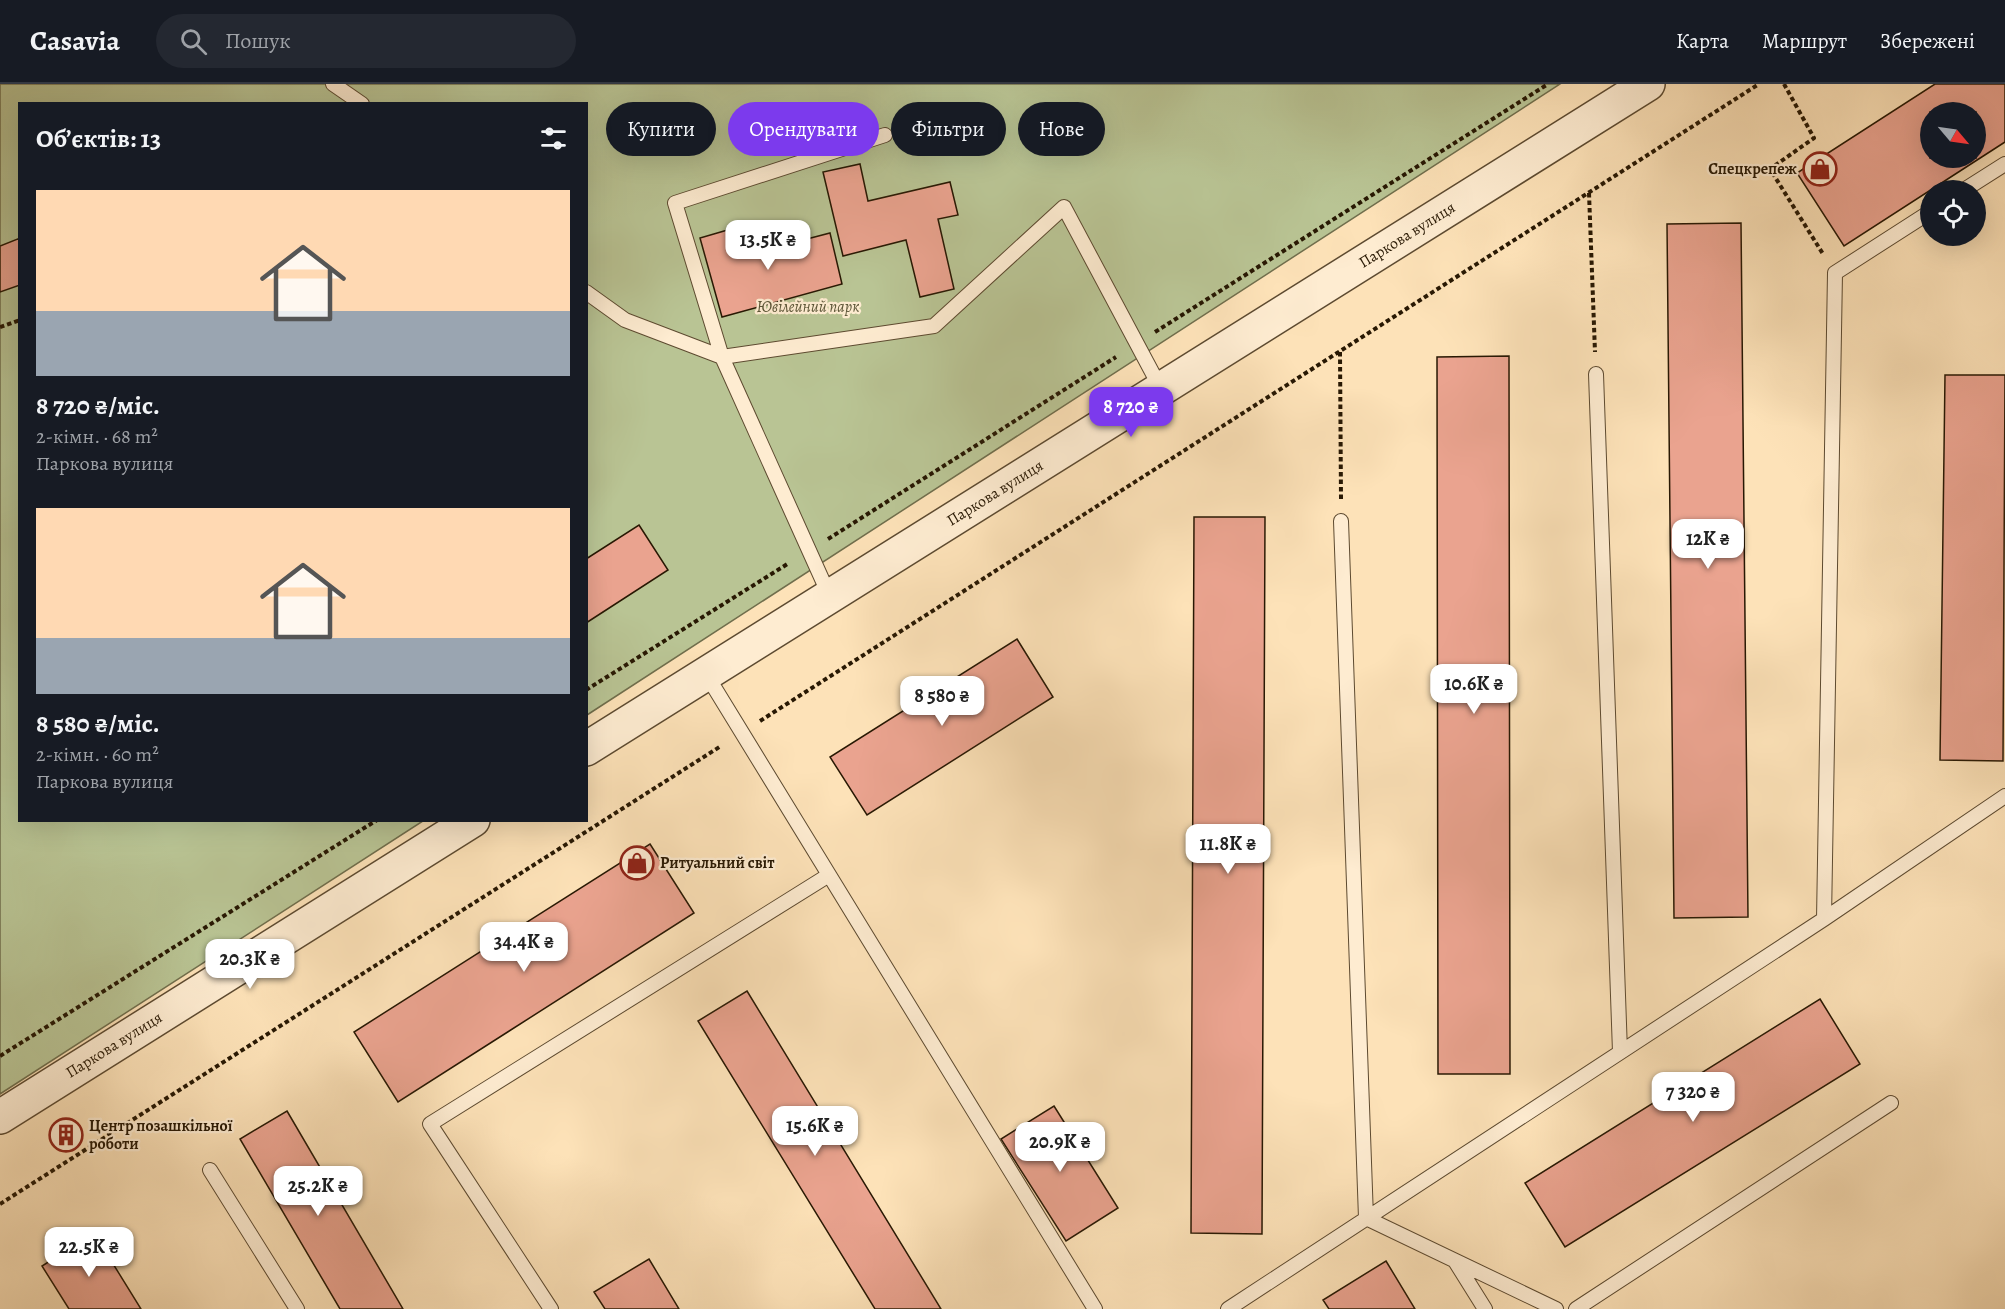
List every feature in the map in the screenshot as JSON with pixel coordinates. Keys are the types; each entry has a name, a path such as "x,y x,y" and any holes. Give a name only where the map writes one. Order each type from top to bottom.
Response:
{"street":[{"name":"Паркова вулиця","path":"588,748 1648,84"},
{"name":"Паркова вулиця","path":"0,1117 470,822"}],"lane":[{"path":"333,84 359,102"},
{"path":"830,597 722,357 675,203 885,135"},
{"path":"1980,180 2005,165"},
{"path":"588,293 625,320 722,357 934,326 1064,207 1161,389"},
{"path":"1824,919 1834,273 1920,218"},
{"path":"1596,374 1620,1052"},
{"path":"1341,521 1366,1218"},
{"path":"706,674 1095,1309"},
{"path":"1228,1309 1824,919 2005,796"},
{"path":"551,1309 430,1124 829,875"},
{"path":"1576,1309 1891,1103"},
{"path":"210,1170 297,1309"},
{"path":"1366,1218 1556,1309"},
{"path":"1455,1261 1485,1309"}],"path":[{"path":"588,689 1548,84"},
{"path":"0,1204 1759,84"},
{"path":"1784,84 1814,138 1770,169 1834,273"},
{"path":"1589,193 1596,374"},
{"path":"0,327 18,321"},
{"path":"1340,352 1341,521"},
{"path":"0,1056 374,822"}],"green space":[{"name":"Ювілейний парк","path":"0,84 1560,84 588,714 588,102 18,102 18,822 421,822 0,1094"}],"building":[{"path":"1935,84 2005,84 2005,142 1986,154 1986,102 1920,102 1920,168 1965,168 1946,180 1920,180 1920,197 1844,246 1797,173"},
{"path":"860,164 868,201 950,182 958,215 938,219 954,289 920,297 906,240 843,256 823,172"},
{"path":"1741,223 1748,917 1674,918 1667,224"},
{"path":"731,229 738,257 830,233 842,284 722,317 700,238"},
{"path":"18,239 18,286 0,292 0,246"},
{"path":"1509,356 1510,1074 1438,1074 1437,357"},
{"path":"1945,375 2005,375 2003,761 1940,760"},
{"path":"1194,517 1265,517 1262,1234 1191,1233"},
{"path":"639,525 668,570 588,622 588,558"},
{"path":"1017,639 1053,697 867,815 830,757"},
{"path":"650,844 694,913 398,1102 354,1032"},
{"path":"747,991 941,1309 875,1309 698,1021"},
{"path":"1820,999 1860,1064 1565,1247 1525,1183"},
{"path":"1054,1106 1118,1208 1066,1241 1001,1139"},
{"path":"287,1111 403,1309 340,1309 240,1139"},
{"name":"Центр позашкільної роботи","path":"75,1121 82,1133 58,1149 50,1137"},
{"path":"94,1233 141,1309 69,1309 42,1266"},
{"path":"649,1259 679,1309 605,1309 594,1292"},
{"path":"1386,1261 1415,1309 1329,1309 1323,1300"}],"place":[{"name":"Спецкрепеж","path":"1820,169"},
{"name":"Ритуальний світ","path":"637,863"},
{"name":"Центр позашкільної роботи","path":"66,1135"}]}
